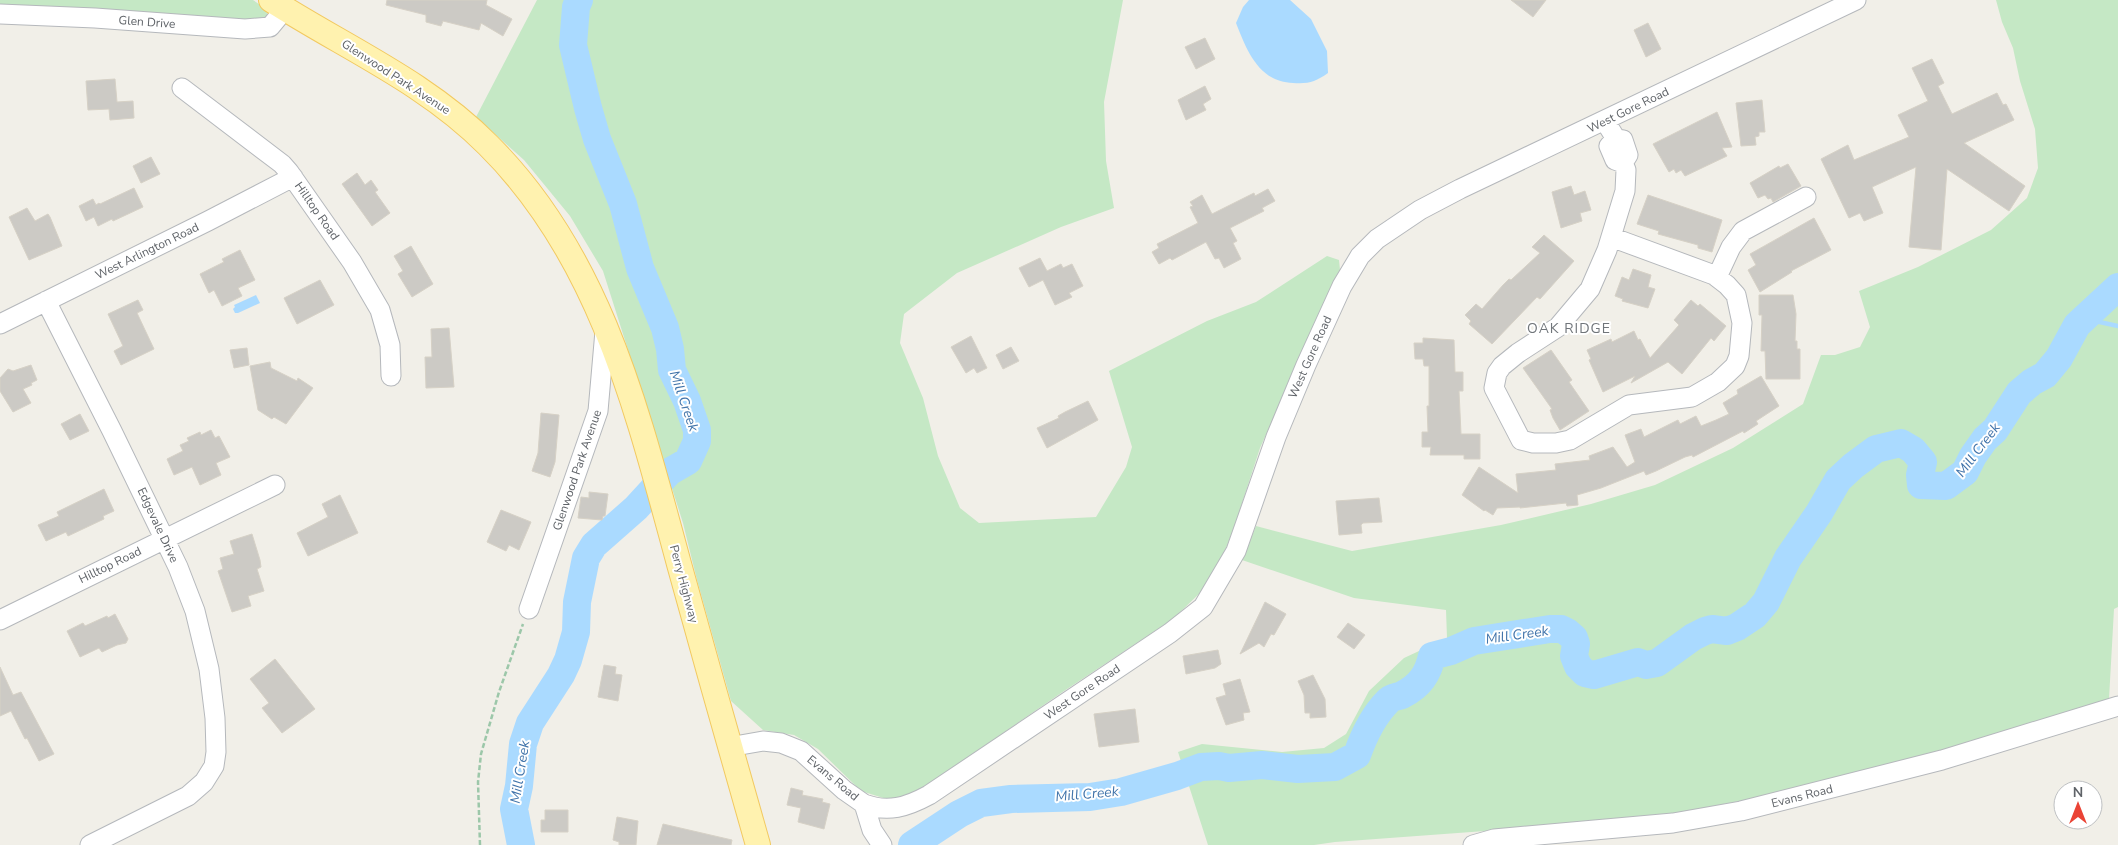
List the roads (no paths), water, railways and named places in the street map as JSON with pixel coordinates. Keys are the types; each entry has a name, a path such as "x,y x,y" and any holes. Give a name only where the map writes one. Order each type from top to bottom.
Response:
{"main road":[{"name":"Glenwood Park Avenue","path":"278,4 419,89 457,117 487,144 524,184 561,237 581,271 605,325"},
{"name":"Perry Highway","path":"605,325 616,351 652,469 758,845"}],"street":[{"name":"West Gore Road","path":"864,804 885,810 904,806 929,795 1170,633 1203,606 1236,551 1293,394 1342,286 1360,256 1385,232 1420,210 1460,189 1856,0"},
{"name":"Glen Drive","path":"0,14 95,18 245,29 270,27 278,4"},
{"name":"Hilltop Road","path":"182,88 282,164 293,177 352,262 380,310 389,336 392,376"},
{"path":"1605,121 1616,139 1609,146 1616,160 1623,163 1626,170 1625,191 1611,238 1597,275 1590,289 1558,327 1518,353 1502,366 1497,373 1494,388 1521,440 1533,443 1556,443 1570,440 1629,405 1692,398 1718,382 1735,366 1739,356 1741,336 1739,309 1736,295 1727,284 1716,277 1611,238"},
{"name":"West Arlington Road","path":"0,324 293,177"},
{"path":"1716,277 1731,246 1742,231 1806,197"},
{"name":"Edgevale Drive","path":"46,301 165,538 194,612 209,669 215,718 216,752 214,766 204,782 188,796 90,845"},
{"name":"Glenwood Park Avenue","path":"529,609 598,411 605,325"},
{"name":"Hilltop Road","path":"0,620 275,485"},
{"name":"Evans Road","path":"1475,844 1673,823 1741,811 1942,760 2118,706"},
{"name":"Evans Road","path":"729,747 763,741 790,746 811,759 844,790 864,804 872,830 882,845"}],"water":[{"path":"1249,0 1290,0 1311,19 1327,51 1328,73 1312,82 1293,83 1271,77 1263,71 1250,54 1236,23 1243,7"},
{"path":"256,295 260,303 235,313 234,305"}],"waterway":[{"name":"Mill Creek","path":"521,845 514,809 519,786 523,744 530,723 561,675 568,660 576,632 577,602 586,558 594,545 636,508 669,472 688,461 697,441 697,430 687,401 672,370 665,328 640,268 623,204 597,139 588,108 573,45 576,7 579,0"},
{"name":"Mill Creek","path":"912,845 959,814 981,803 1011,799 1090,797 1121,792 1201,767 1219,766 1229,768 1262,765 1298,769 1335,767 1357,755 1373,719 1389,700 1414,688 1425,674 1432,656 1451,651 1474,641 1550,629 1561,629 1574,638 1576,644 1574,656 1578,666 1585,673 1594,675 1638,662 1646,665 1657,663 1693,637 1705,631 1712,629 1727,631 1737,627 1755,615 1766,602 1788,558 1819,513 1838,480 1853,466 1876,449 1901,443 1913,450 1923,462 1920,475 1921,485 1946,486 1965,472 1973,456 1985,439 1995,430 2019,393 2032,382 2045,375 2059,358 2077,325 2118,287"},
{"path":"2086,319 2118,326"}],"district":[{"name":"OAK RIDGE","path":"1569,328"}]}
